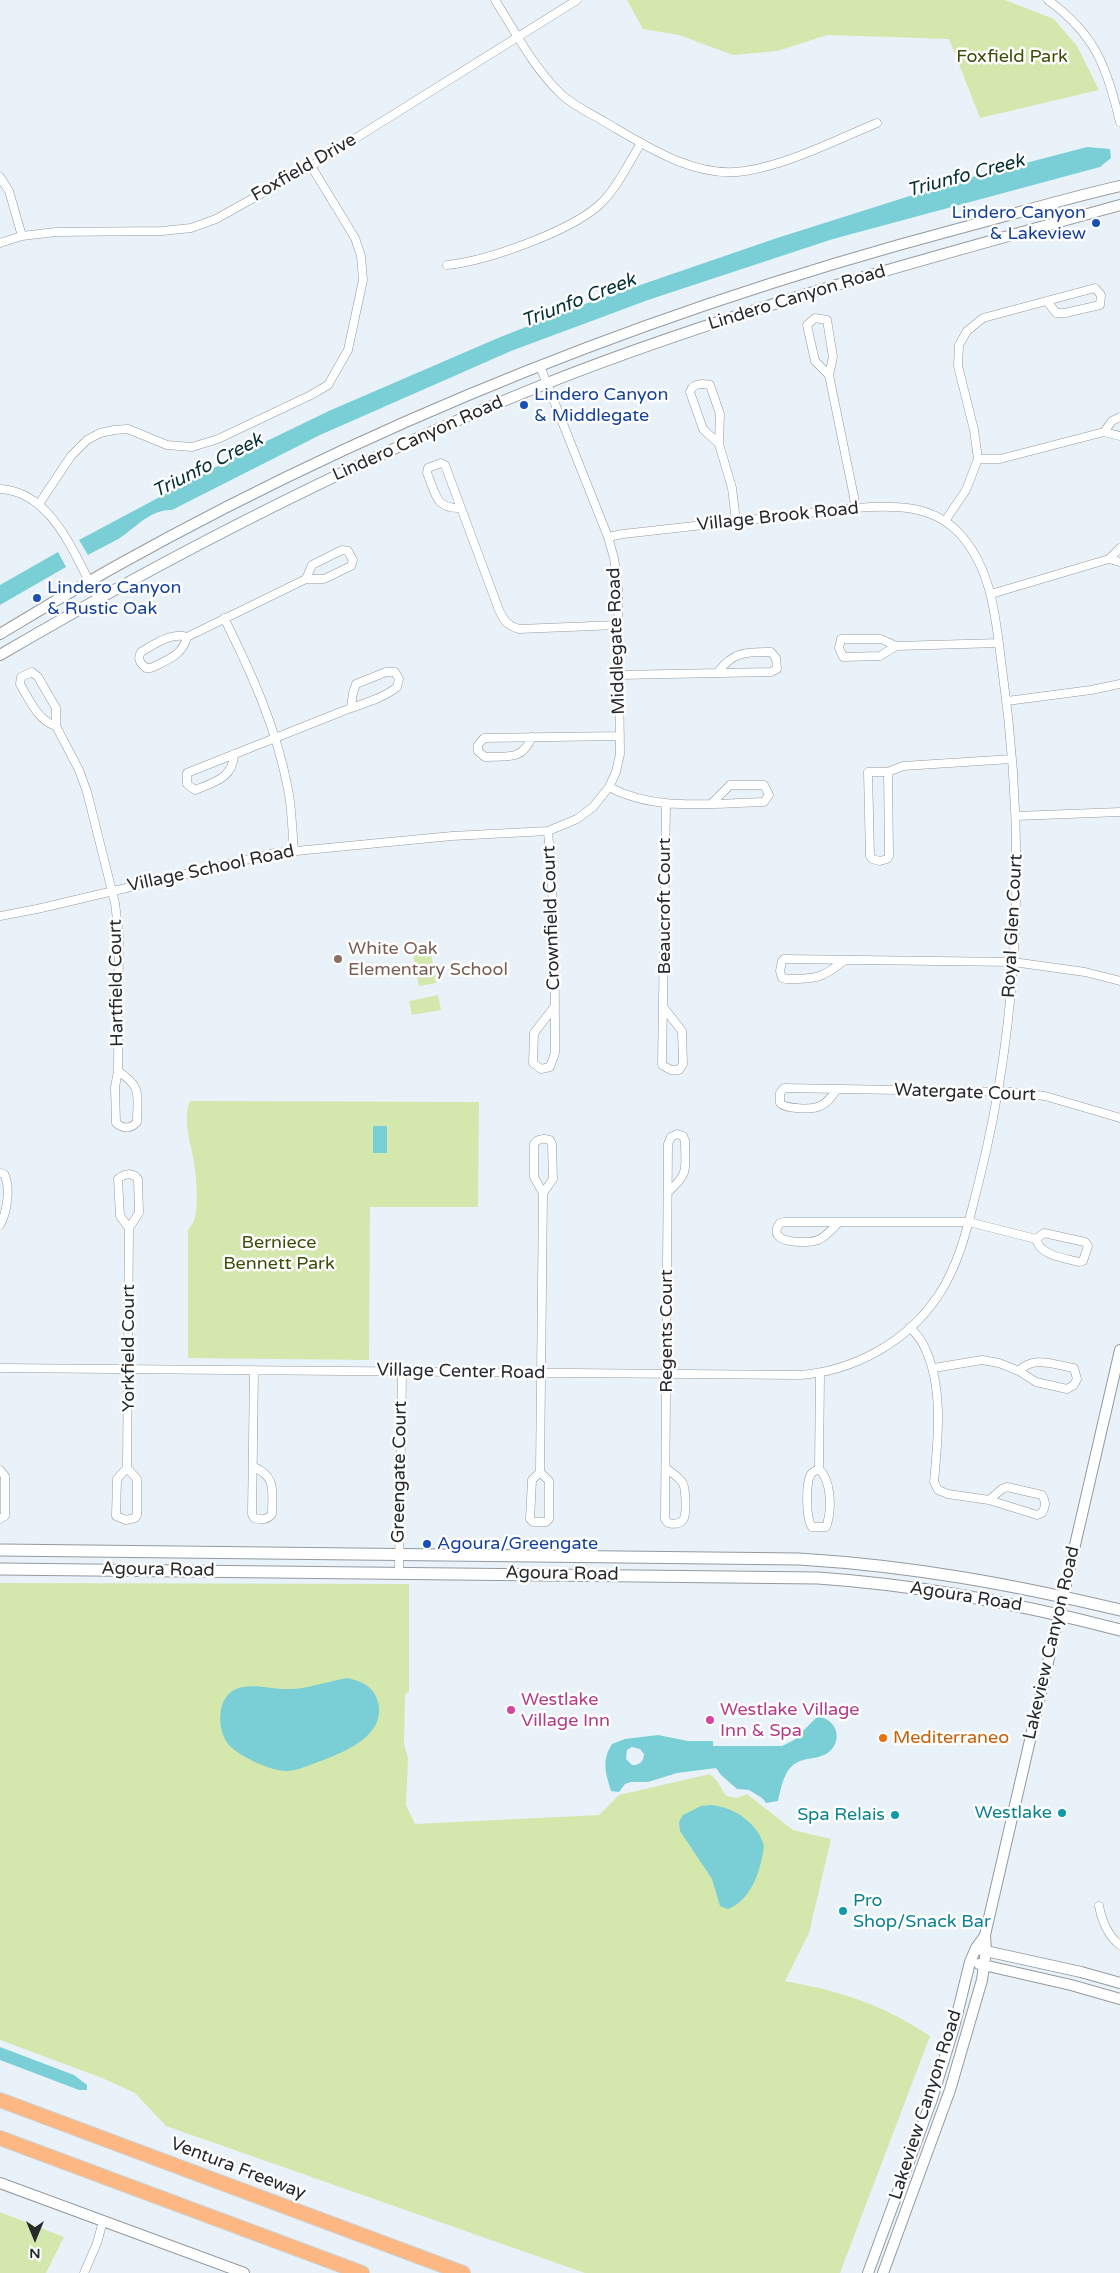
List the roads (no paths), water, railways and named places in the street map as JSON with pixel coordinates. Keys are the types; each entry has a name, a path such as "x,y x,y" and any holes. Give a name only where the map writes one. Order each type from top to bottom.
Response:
{"highway":[{"name":"Ventura Freeway","path":"0,2100 463,2273"},
{"path":"0,2138 362,2273"}],"main road":[{"name":"Agoura Road","path":"0,1550 809,1559 931,1571 1014,1585 1120,1610"},
{"name":"Agoura Road","path":"0,1569 818,1578 946,1592 1059,1614 1120,1630"}],"street":[{"path":"495,0 542,73 561,95 641,143 685,164 715,172 745,171 784,160 877,123"},
{"name":"Foxfield Drive","path":"0,243 22,236 56,232 162,231 191,228 216,219 311,166 577,0"},
{"path":"1048,0 1068,15 1094,48 1110,82 1120,122"},
{"path":"447,265 463,264 536,239 572,224 598,205 616,185 641,143"},
{"path":"39,504 71,456 87,440 100,433 128,429 167,445 192,447 218,439 305,399 328,385 348,350 364,280 361,256 356,238 311,166"},
{"path":"0,177 9,191 22,236"},
{"name":"Lindero Canyon Road","path":"0,634 88,580 316,463 440,406 540,366 719,300 892,246 1120,186"},
{"name":"Lindero Canyon Road","path":"0,655 98,598 261,511 363,461 547,383 719,321 828,286 1120,205"},
{"path":"945,521 966,490 978,459 974,430 958,366 959,345 967,331 983,318 1095,288 1101,295 1100,305 1065,313 1056,313 1047,301"},
{"path":"829,375 814,360 807,326 816,318 827,320 833,357 829,375 855,508"},
{"name":"Middlegate Road","path":"513,832 548,830 577,819 593,807 609,787 616,772 620,736 618,587 614,558 608,537 540,366"},
{"path":"719,444 703,429 690,392 694,386 701,383 710,384 720,414 719,444 732,488 736,521"},
{"path":"1104,432 1112,421 1120,417"},
{"path":"978,459 1000,459 1104,432 1120,436"},
{"path":"461,508 446,508 441,505 427,472 428,468 441,463 445,465 499,610 509,626 519,629 618,625"},
{"path":"0,489 21,495 39,504 51,517 70,546 98,598"},
{"name":"Village Brook Road","path":"608,537 855,508 907,507 928,513 945,521"},
{"name":"Royal Glen Court","path":"910,1327 938,1296 950,1274 969,1222 986,1152 998,1091 1013,962 1017,880 1016,816 1007,701 991,594 972,550 959,533 945,521"},
{"path":"991,594 1109,559 1120,548"},
{"path":"187,637 185,646 180,652 151,668 146,668 140,663 139,656 141,652 170,637 179,634 187,637 306,579 324,579 351,566 352,560 348,551 342,550 312,566 306,579"},
{"path":"1109,559 1120,562"},
{"path":"224,618 253,676 275,738 289,790 294,850"},
{"path":"896,646 880,656 843,657 838,648 841,640 881,639 896,646 999,643"},
{"path":"619,675 771,672 777,669 777,663 771,652 744,652 724,664 718,672"},
{"name":"Hartfield Court","path":"56,726 49,724 40,716 20,684 21,677 25,674 32,672 38,677 56,708 56,726 79,770 87,792 112,890 119,936 118,1070 115,1087 116,1123 120,1127 128,1128 137,1122 137,1088 133,1081 118,1070"},
{"path":"234,754 234,763 224,778 195,790 187,784 187,773 234,754 351,708 391,692 398,687 398,679 395,672 386,672 356,684 352,693 351,708"},
{"path":"1007,701 1091,690 1120,684"},
{"path":"532,737 528,747 517,756 485,757 478,752 478,745 484,738 532,737 620,736"},
{"path":"888,772 889,856 887,859 880,861 872,859 870,856 868,772 888,772 903,766 1012,759"},
{"path":"609,787 631,797 666,804 764,802 769,795 764,785 730,785 712,803"},
{"name":"Beaucroft Court","path":"664,1008 683,1035 683,1064 678,1070 672,1070 662,1065 666,804"},
{"path":"1016,816 1120,812"},
{"name":"Crownfield Court","path":"548,830 554,886 555,1006 553,1063 550,1067 541,1069 534,1063 534,1033 555,1006"},
{"name":"Village School Road","path":"0,916 37,909 252,857 294,850 513,832"},
{"path":"845,960 825,975 813,979 782,978 780,970 784,959 1013,962 1085,972 1120,982"},
{"name":"Watergate Court","path":"837,1089 828,1101 818,1108 787,1107 780,1103 780,1093 784,1088 998,1091 1045,1096 1120,1118"},
{"name":"Regents Court","path":"666,1469 678,1478 685,1490 684,1518 681,1522 675,1524 668,1523 665,1519 668,1144 671,1137 677,1134 683,1136 685,1141 686,1172 682,1180 668,1192"},
{"path":"540,1472 549,1481 549,1519 546,1522 539,1523 530,1519 532,1480 540,1472 543,1193 534,1177 534,1144 536,1140 544,1138 550,1140 552,1144 553,1179 543,1193"},
{"path":"0,1173 4,1174 7,1180 5,1214 0,1225"},
{"name":"Yorkfield Court","path":"128,1468 117,1479 116,1516 126,1520 135,1518 137,1515 138,1479 128,1468 129,1228 139,1213 138,1179 134,1174 127,1174 118,1179 120,1216 129,1228"},
{"path":"839,1222 818,1240 785,1241 776,1231 780,1223 784,1222 839,1222 969,1222 1036,1240 1042,1249 1048,1253 1082,1262 1088,1246 1085,1242 1049,1233 1040,1235 1036,1240"},
{"path":"910,1327 924,1344 934,1368 937,1397 934,1482 938,1490 948,1494 989,1500 1037,1515 1042,1513 1045,1507 1042,1495 1007,1487 989,1500"},
{"name":"Village Center Road","path":"0,1368 820,1374 852,1364 883,1348 910,1327"},
{"name":"Lakeview Canyon Road","path":"883,2273 950,2090 984,1966 986,1951 984,1937 1120,1350"},
{"path":"934,1368 982,1360 999,1363 1019,1371 1036,1382 1067,1389 1074,1385 1077,1379 1074,1368 1039,1361 1026,1364 1019,1371"},
{"path":"254,1370 252,1514 254,1518 262,1520 269,1518 272,1514 272,1483 268,1476 254,1467"},
{"name":"Greengate Court","path":"399,1572 402,1372"},
{"path":"819,1469 820,1374"},
{"path":"819,1469 825,1474 828,1483 829,1520 826,1527 819,1528 812,1527 808,1521 808,1480 812,1472 819,1469"},
{"path":"0,1470 4,1476 4,1516 0,1519"},
{"path":"1099,1906 1106,1927 1120,1946"},
{"name":"Lakeview Canyon Road","path":"868,2273 932,2099 954,2027 970,1962 976,1948 984,1937"},
{"path":"976,1948 1120,1983"},
{"path":"970,1962 1071,1985 1120,1999"},
{"path":"0,2182 244,2273"},
{"path":"84,2273 97,2243 103,2221"}],"water":[{"path":"1087,147 1110,149 1111,158 1100,167 833,239 648,300 511,351 320,435 172,510 150,516 120,538 88,555 79,540 246,451 331,410 498,338 579,306 777,238 957,181"},
{"path":"58,552 66,567 0,605 0,585"},
{"path":"373,1126 387,1126 387,1153 373,1153"},
{"path":"347,1678 370,1688 378,1702 379,1715 368,1735 359,1743 335,1755 303,1768 287,1771 273,1769 234,1750 225,1739 222,1732 221,1708 228,1695 234,1690 246,1686 294,1689"},
{"path":"816,1718 826,1719 835,1728 837,1739 835,1745 826,1754 797,1762 793,1765 781,1786 778,1801 766,1803 762,1798 749,1790 737,1789 716,1768 677,1773 648,1782 631,1782 625,1784 619,1792 611,1791 606,1773 606,1756 612,1744 625,1739 658,1735 688,1741 713,1741 713,1746 782,1746 794,1740","holes":["632,1747 640,1749 644,1754 643,1759 639,1764 632,1765 626,1759 627,1750"]},
{"path":"711,1805 728,1809 751,1823 764,1846 758,1874 754,1883 743,1899 728,1909 720,1906 712,1879 680,1831 679,1822 683,1815 701,1806"},
{"path":"0,2047 74,2075 87,2085 87,2090 79,2090 0,2060"}],"place":[{"name":"Lindero Canyon & Lakeview","path":"1096,223"},
{"name":"Lindero Canyon & Middlegate","path":"524,405"},
{"name":"Lindero Canyon & Rustic Oak","path":"37,598"},
{"name":"White Oak Elementary School","path":"338,959"},
{"name":"Agoura/Greengate","path":"427,1544"},
{"name":"Westlake Village Inn","path":"511,1710"},
{"name":"Westlake Village Inn & Spa","path":"710,1720"},
{"name":"Mediterraneo","path":"883,1738"},
{"name":"Westlake","path":"1062,1813"},
{"name":"Spa Relais","path":"895,1815"},
{"name":"Pro Shop/Snack Bar","path":"843,1911"}],"park label":[{"name":"Foxfield Park","path":"1012,57"},
{"name":"Berniece Bennett Park","path":"279,1253"}],"water label":[{"name":"Triunfo Creek","path":"966,176"},
{"name":"Triunfo Creek","path":"579,301"},
{"name":"Triunfo Creek","path":"208,466"}]}
